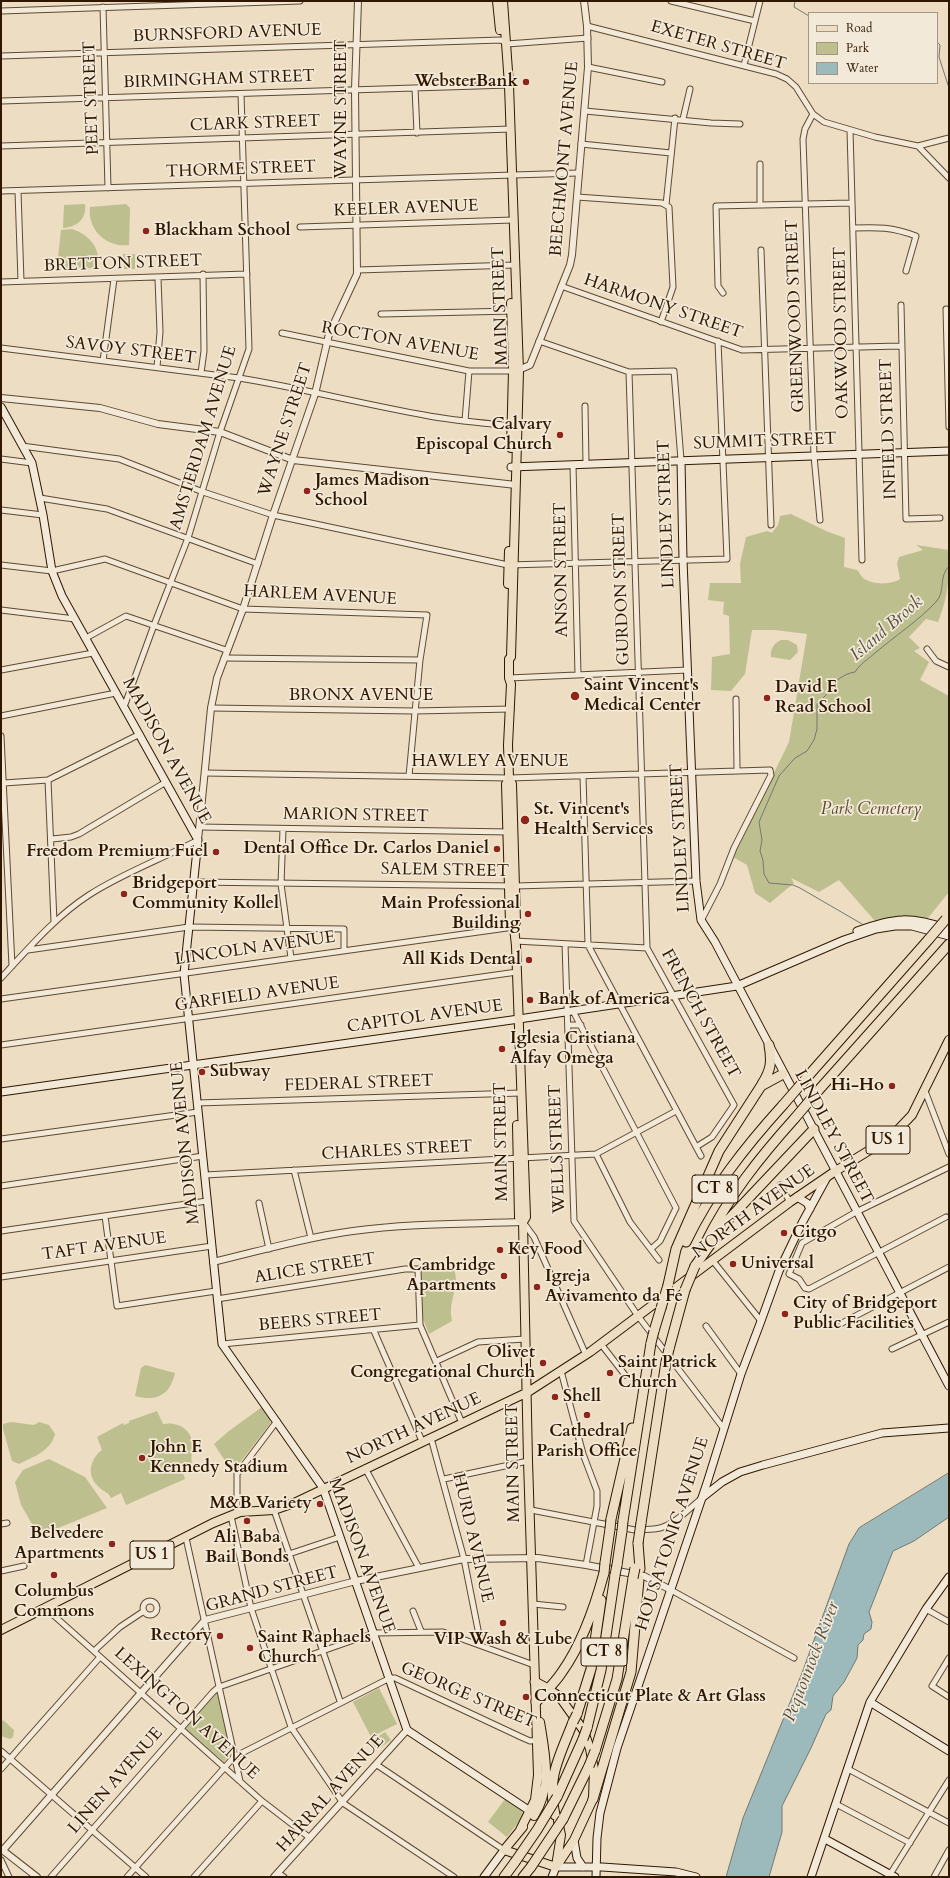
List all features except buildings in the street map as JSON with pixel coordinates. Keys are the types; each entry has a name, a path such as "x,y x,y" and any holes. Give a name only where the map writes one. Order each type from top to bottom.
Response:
{"highway":[{"name":"CT 8","path":"504,1877 538,1830 557,1798 583,1739 601,1670 651,1343 668,1286 685,1243 713,1193 747,1146 948,918"},
{"name":"CT 8","path":"523,1877 531,1867 589,1766 617,1679 637,1573 638,1543 666,1362 685,1290 695,1266 714,1227 735,1191 760,1158 948,944"},
{"path":"668,1286 676,1249 716,1158 769,1073 771,1064 768,1046"},
{"path":"762,1086 783,1074"},
{"path":"695,1266 727,1222 814,1129"},
{"path":"559,1817 551,1795 552,1778 575,1718 592,1662 616,1492 645,1382"},
{"path":"536,1702 563,1671 594,1608 604,1573"},
{"path":"593,1799 631,1672 637,1573"},
{"path":"535,1682 548,1689"}],"main road":[{"name":"MAIN STREET","path":"497,1 504,42"},
{"name":"MAIN STREET","path":"503,1 516,371 510,611 506,658 509,659 509,678 506,682 508,709 504,740 508,745 509,778 512,784 510,832 512,886 516,922 514,927 516,946 516,1020 521,1158 519,1218 523,1222 534,1665 539,1740 538,1775 533,1812"},
{"name":"MADISON AVENUE","path":"1,407 32,463 40,498 52,571 62,596 198,840 184,974 222,1344 323,1488 407,1730"},
{"name":"SUMMIT STREET","path":"513,467 949,451"},
{"name":"LINDLEY STREET","path":"681,460 683,560 696,881 701,920 814,1129 834,1172 948,1382"},
{"name":"CAPITOL AVENUE","path":"844,940 852,933 878,923 902,918 923,920 949,929"},
{"name":"CAPITOL AVENUE","path":"1,1092 516,1020 737,986 844,940 876,929 895,926 912,926 949,936"},
{"name":"NORTH AVENUE","path":"1,1630 234,1514 248,1510 274,1510 294,1503 528,1392 586,1355 794,1200 834,1172 891,1137 912,1115 949,1040"},
{"name":"HOUSATONIC AVENUE","path":"596,1877 595,1867 600,1813 607,1786 618,1748 702,1498 741,1374 779,1271 826,1179"},
{"path":"794,1200 804,1201 810,1209"},
{"path":"702,1498 722,1482 740,1472 763,1464 882,1433 949,1428"},
{"path":"811,1877 870,1702 926,1609 949,1578"},
{"name":"MAIN STREET","path":"548,1689 559,1696 584,1731 590,1749 594,1769 593,1799 574,1840 556,1867 552,1877"},
{"path":"870,1702 949,1751"},
{"path":"407,1730 533,1812 484,1877"},
{"name":"MAIN STREET","path":"533,1812 544,1791 547,1772 539,1740"},
{"name":"MAIN STREET","path":"538,1775 544,1791 559,1817 561,1835 556,1867"},
{"path":"825,1839 891,1876"},
{"path":"574,1840 577,1858 583,1867"},
{"path":"504,1850 556,1867 595,1867 676,1872 696,1877"}],"street":[{"path":"1,11 300,1"},
{"name":"WAYNE STREET","path":"198,840 212,708 217,678 226,650 243,609 273,515 315,394 326,343 358,270 355,180 356,44 358,1"},
{"name":"BEECHMONT AVENUE","path":"516,371 530,365 570,265 572,255 588,67 588,38 584,1"},
{"path":"671,1 755,21"},
{"path":"744,65 760,1"},
{"name":"PEET STREET","path":"103,7 108,188"},
{"name":"EXETER STREET","path":"587,26 776,74 787,79 796,87 813,114 824,122 850,130 918,146"},
{"name":"BURNSFORD AVENUE","path":"1,56 356,44 504,42 588,38"},
{"path":"588,67 662,82"},
{"name":"BIRMINGHAM STREET","path":"1,101 507,85"},
{"path":"415,88 417,133"},
{"path":"683,119 690,89"},
{"name":"AMSTERDAM AVENUE","path":"124,707 188,538 220,432 249,349 241,94"},
{"path":"585,111 675,118 711,123 740,124"},
{"name":"GREENWOOD STREET","path":"813,114 805,129 803,139 814,456 820,520"},
{"path":"666,205 675,118"},
{"name":"CLARK STREET","path":"1,146 508,129"},
{"name":"OAKWOOD STREET","path":"850,130 862,560"},
{"path":"949,138 918,146 949,178"},
{"path":"581,144 671,153"},
{"path":"760,164 760,205"},
{"name":"THORME STREET","path":"1,191 578,173"},
{"path":"18,191 21,281"},
{"path":"577,197 662,203 670,210 673,287 661,322"},
{"path":"723,293 718,286 716,206 851,203"},
{"name":"KEELER AVENUE","path":"300,227 511,220"},
{"path":"853,228 882,227 896,229 916,236 906,270"},
{"path":"762,250 771,525"},
{"path":"358,270 512,265"},
{"path":"201,373 204,351 203,274"},
{"name":"BRETTON STREET","path":"1,282 158,278 203,274 247,274"},
{"path":"157,367 160,332 158,278"},
{"path":"102,361 114,279"},
{"name":"HARMONY STREET","path":"561,286 742,350 900,346"},
{"name":"INFIELD STREET","path":"900,305 906,519 940,518"},
{"path":"946,309 949,427"},
{"path":"381,314 514,311"},
{"name":"ROCTON AVENUE","path":"282,333 469,371 516,371"},
{"path":"540,341 629,372"},
{"path":"22,446 119,459 202,492 273,515 511,565 727,559 718,341"},
{"name":"SAVOY STREET","path":"1,348 239,378 271,383 315,394 425,416 514,426"},
{"path":"465,421 469,371"},
{"name":"LINDLEY STREET","path":"629,372 674,371 681,460"},
{"name":"GURDON STREET","path":"629,372 647,948"},
{"path":"1,398 100,408 158,424 220,432 292,460 513,485"},
{"path":"585,406 586,464"},
{"path":"1,459 32,463"},
{"name":"ANSON STREET","path":"573,465 578,675"},
{"path":"40,498 107,509 258,564"},
{"path":"1,510 43,515"},
{"name":"HARLEM AVENUE","path":"1,565 52,571 105,559 243,609 427,615 420,660"},
{"path":"1,610 76,619"},
{"path":"86,638 126,616 226,650"},
{"path":"927,649 936,661 949,667"},
{"path":"1,670 93,653"},
{"path":"224,658 420,660 409,776"},
{"path":"509,678 688,670"},
{"path":"1,716 116,693"},
{"path":"736,699 737,770"},
{"name":"BRONX AVENUE","path":"212,708 414,711 508,709"},
{"path":"4,783 48,780 140,734"},
{"path":"1,736 12,966"},
{"name":"HAWLEY AVENUE","path":"205,773 509,778 770,770 771,775 734,848 720,884 701,920"},
{"path":"582,776 588,945 621,1003 676,1111 701,1156"},
{"path":"48,780 52,839 54,922"},
{"path":"52,839 71,837 79,834 166,782"},
{"name":"MARION STREET","path":"199,827 510,832"},
{"path":"283,829 281,884 291,958"},
{"path":"1,978 54,922 89,895 147,863 198,840"},
{"name":"SALEM STREET","path":"193,882 512,886 696,881"},
{"name":"LINCOLN AVENUE","path":"1,999 514,927"},
{"path":"28,950 189,928 288,928 344,929 344,951"},
{"name":"FRENCH STREET","path":"515,941 647,948 734,1105 712,1137 696,1147"},
{"name":"WELLS STREET","path":"565,944 570,1011 568,1025 574,1221 638,1316 724,1429"},
{"name":"GARFIELD AVENUE","path":"1,1045 515,972"},
{"path":"570,1011 581,1025 676,1208 660,1241 651,1249"},
{"path":"568,1025 581,1025"},
{"path":"925,1091 949,1154"},
{"name":"FEDERAL STREET","path":"197,1103 519,1093"},
{"name":"CHARLES STREET","path":"205,1175 596,1154 676,1111"},
{"path":"1,1139 198,1112"},
{"path":"596,1154 630,1222 659,1260"},
{"path":"1,1186 203,1156"},
{"path":"946,1217 815,1286 806,1289 799,1279 789,1272 802,1243 856,1212 949,1167"},
{"path":"294,1170 311,1238"},
{"path":"780,1185 794,1200"},
{"path":"1,1231 207,1201"},
{"path":"259,1203 269,1249"},
{"path":"105,1216 117,1306 216,1291"},
{"path":"214,1262 311,1238 352,1231 388,1227 523,1222 534,1237 586,1355"},
{"name":"TAFT AVENUE","path":"1,1277 212,1246"},
{"path":"713,1261 760,1321"},
{"path":"842,1323 949,1267"},
{"name":"ALICE STREET","path":"217,1299 405,1269 418,1269 420,1325"},
{"path":"892,1349 949,1322"},
{"path":"420,1325 437,1361 462,1423"},
{"name":"BEERS STREET","path":"222,1344 420,1325"},
{"path":"706,1326 741,1374"},
{"path":"374,1330 422,1442"},
{"path":"437,1361 478,1342 526,1340"},
{"path":"601,1344 625,1374"},
{"path":"561,1370 583,1454 597,1491 594,1521 586,1565"},
{"path":"277,1421 237,1474 234,1514 251,1608 291,1727 343,1803 454,1877"},
{"name":"HURD AVENUE","path":"431,1438 444,1479 464,1559 481,1645"},
{"path":"444,1479 528,1461"},
{"path":"365,1468 419,1568"},
{"path":"531,1510 635,1530 661,1528 670,1524 702,1498"},
{"path":"274,1510 340,1701"},
{"path":"1,1524 7,1523"},
{"path":"289,1554 340,1537"},
{"path":"186,1538 240,1781"},
{"name":"GRAND STREET","path":"2,1851 140,1692 205,1620 356,1581 464,1559 531,1558 586,1565 644,1576 794,1658"},
{"path":"1,1571 24,1566"},
{"path":"533,1604 563,1607"},
{"name":"LEXINGTON AVENUE","path":"47,1607 51,1613 262,1801 284,1820 310,1838"},
{"path":"926,1609 949,1622"},
{"path":"94,1651 120,1627 144,1611"},
{"path":"413,1611 421,1631"},
{"path":"219,1687 272,1670 374,1633 421,1631 448,1633 534,1665"},
{"path":"1,1769 100,1656"},
{"path":"949,1658 932,1686 949,1697"},
{"name":"GEORGE STREET","path":"127,1877 234,1757 340,1701 390,1678 395,1678 521,1738 539,1740"},
{"name":"LINEN AVENUE","path":"51,1877 219,1687"},
{"name":"HARRAL AVENUE","path":"276,1875 343,1803 407,1730"},
{"path":"1,1751 146,1877"},
{"path":"377,1765 504,1850"},
{"path":"848,1769 949,1823"},
{"path":"891,1876 949,1780"},
{"path":"194,1877 262,1801"},
{"path":"836,1804 910,1843"},
{"path":"934,1877 949,1850"},
{"path":"2,1851 37,1877"},
{"path":"1,1860 9,1877"},
{"path":"276,1875 284,1877"}],"green space":[{"path":"85,204 83,218 73,226 63,228 64,205"},
{"path":"126,204 130,208 129,245 113,244 100,236 95,230 90,215 90,207"},
{"path":"72,229 84,235 93,244 98,255 97,268 60,269 57,267 61,230"},
{"path":"123,254 135,254 135,269 124,269"},
{"name":"Park Cemetery","path":"791,514 826,531 845,538 844,567 857,570 863,578 871,582 887,583 900,579 897,563 899,557 923,550 916,545 949,550 948,586 938,622 926,619 909,637 920,648 914,651 929,662 920,680 949,696 949,892 928,918 899,916 875,921 839,880 819,892 791,878 794,883 770,903 755,893 747,865 733,857 789,742 807,634 775,630 752,630 745,674 731,691 711,690 712,657 730,654 729,616 723,614 724,602 708,600 710,583 741,583 740,564 746,537 767,531 772,533 778,525 780,516"},
{"path":"781,640 788,640 797,645 798,652 790,660 771,657 773,647"},
{"path":"453,1267 456,1281 451,1306 452,1321 429,1334 423,1319 421,1271 424,1269"},
{"path":"145,1365 175,1373 173,1381 166,1392 150,1398 135,1396 141,1368"},
{"path":"262,1407 270,1418 270,1424 234,1470 231,1470 214,1444"},
{"name":"John F. Kennedy Stadium","path":"157,1411 163,1424 169,1423 179,1425 187,1431 193,1447 191,1459 192,1463 181,1468 185,1479 126,1505 121,1493 111,1498 94,1481 91,1466 95,1457 102,1450 97,1437 123,1423 124,1425 129,1423 129,1421"},
{"path":"11,1422 34,1425 39,1422 49,1425 55,1434 53,1440 41,1453 19,1464 12,1461 3,1429 3,1424"},
{"path":"49,1459 85,1477 107,1508 39,1536 21,1505 15,1482 23,1470"},
{"path":"379,1688 397,1724 371,1737 353,1702"},
{"path":"216,1693 218,1694 230,1749 228,1757 224,1762 185,1728"},
{"path":"3,1720 14,1730 13,1737 10,1739 1,1736 1,1723"},
{"path":"385,1732 391,1740 376,1751 370,1742"},
{"path":"505,1799 522,1810 523,1816 507,1837 488,1822"}],"water":[{"name":"Pequonnock River","path":"949,1473 949,1517 914,1541 893,1551 869,1612 872,1622 871,1629 864,1634 863,1640 858,1645 857,1658 844,1682 833,1696 831,1710 826,1714 782,1806 782,1832 769,1877 726,1877 743,1818 802,1673 849,1544 859,1528"}],"waterway":[{"name":"Island Brook","path":"795,1 794,7 808,15"},
{"name":"Island Brook","path":"938,43 940,45 939,57 949,88"},
{"name":"Island Brook","path":"862,924 800,888 793,885 769,883 764,874 763,860 760,851 762,840 759,822 779,776 795,758 807,751 814,740 817,729 817,704 833,688 833,684 835,682 840,678 855,672 864,662 914,622 936,602 941,593 944,575 949,566"}],"place":[{"name":"WebsterBank","path":"526,82"},
{"name":"Blackham School","path":"146,231"},
{"name":"Calvary Episcopal Church","path":"560,435"},
{"name":"James Madison School","path":"307,491"},
{"name":"Saint Vincent's Medical Center","path":"575,696"},
{"name":"David F. Read School","path":"767,698"},
{"name":"St. Vincent's Health Services","path":"525,820"},
{"name":"Dental Office Dr. Carlos Daniel","path":"497,849"},
{"name":"Freedom Premium Fuel","path":"216,852"},
{"name":"Bridgeport Community Kollel","path":"124,894"},
{"name":"Main Professional Building","path":"528,914"},
{"name":"All Kids Dental","path":"529,960"},
{"name":"Bank of America","path":"530,1000"},
{"name":"Iglesia Cristiana Alfay Omega","path":"502,1049"},
{"name":"Subway","path":"202,1072"},
{"name":"Hi-Ho","path":"892,1086"},
{"name":"Citgo","path":"784,1233"},
{"name":"Key Food","path":"500,1250"},
{"name":"Universal","path":"733,1264"},
{"name":"Cambridge Apartments","path":"504,1276"},
{"name":"Igreja Avivamento da Fe","path":"537,1287"},
{"name":"City of Bridgeport Public Facilities","path":"785,1314"},
{"name":"Olivet Congregational Church","path":"543,1363"},
{"name":"Saint Patrick Church","path":"610,1373"},
{"name":"Shell","path":"555,1397"},
{"name":"Cathedral Parish Office","path":"587,1415"},
{"name":"John F. Kennedy Stadium","path":"142,1458"},
{"name":"M&B Variety","path":"320,1504"},
{"name":"Ali Baba Bail Bonds","path":"247,1521"},
{"name":"Belvedere Apartments","path":"112,1544"},
{"name":"Columbus Commons","path":"54,1575"},
{"name":"VIP Wash & Lube","path":"503,1623"},
{"name":"Rectory","path":"220,1636"},
{"name":"Saint Raphaels Church","path":"250,1648"},
{"name":"Connecticut Plate & Art Glass","path":"526,1697"}]}
